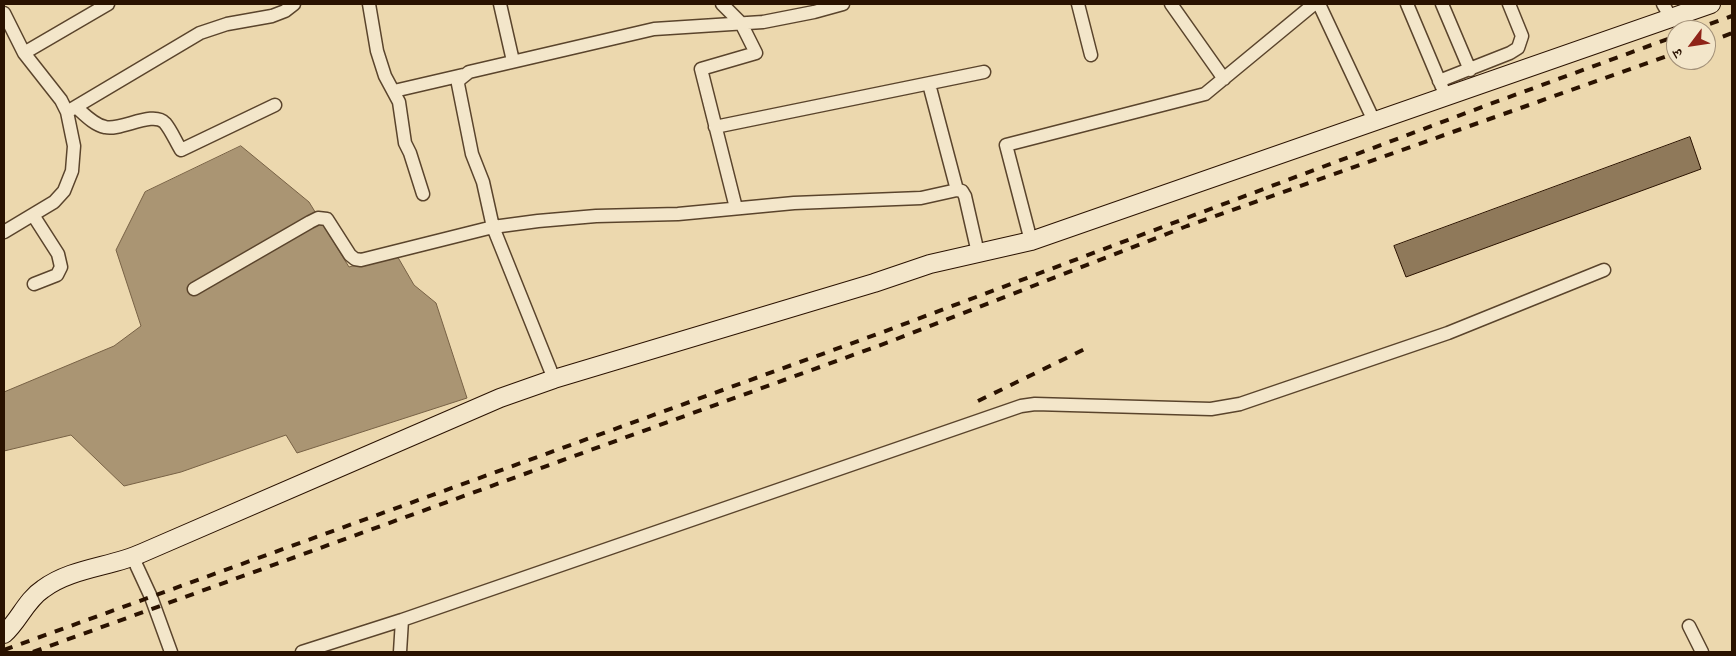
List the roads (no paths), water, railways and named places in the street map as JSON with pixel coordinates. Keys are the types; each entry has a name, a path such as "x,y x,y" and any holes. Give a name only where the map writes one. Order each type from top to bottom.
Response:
{"street":[{"path":"24,53 108,4"},
{"path":"369,4 377,51 385,76 399,102 405,143 422,194"},
{"path":"500,4 512,61"},
{"path":"722,4 741,24 756,53 701,69 736,208"},
{"path":"394,91 512,61 654,29 763,22 843,4"},
{"path":"1078,4 1091,55"},
{"path":"1170,4 1224,79"},
{"path":"1031,241 1006,145 1205,94 1314,4"},
{"path":"1320,4 1374,121"},
{"path":"1407,4 1443,89"},
{"path":"1442,4 1470,70"},
{"path":"1443,89 1470,70 1518,48 1522,36 1509,4"},
{"path":"4,634 12,627 28,604 42,589 64,578 133,558 500,398 554,379 874,283 930,264 1031,241 1374,121 1443,89 1667,11 1712,4"},
{"path":"72,109 200,33 226,24 272,16 287,6"},
{"path":"4,13 24,53 61,100 72,109 104,127 119,126 155,118 164,122 180,150 275,105"},
{"path":"715,127 984,72"},
{"path":"463,75 458,84 472,154 483,182 492,227 554,379"},
{"path":"930,84 957,190"},
{"path":"4,232 54,202 64,191 70,179 74,159 72,109"},
{"path":"194,289 318,218 327,219 350,255 355,259 361,260 492,227 538,221 596,216 678,214 794,203 921,198 957,190 962,191 965,196 978,253"},
{"path":"33,215 58,254 61,267 57,275 34,284"},
{"path":"302,652 402,620 1021,406 1035,404 1211,409 1240,404 1448,333 1604,270"},
{"path":"133,558 151,597 171,652"},
{"path":"400,652 402,620"},
{"path":"1690,626 1696,651"}],"railway":[{"path":"1716,22 1732,16"},
{"path":"1716,39 1732,33"},
{"path":"4,650 883,332 1666,40"},
{"path":"33,652 889,342 1187,226 1666,57"},
{"path":"978,401 1091,346"}]}
